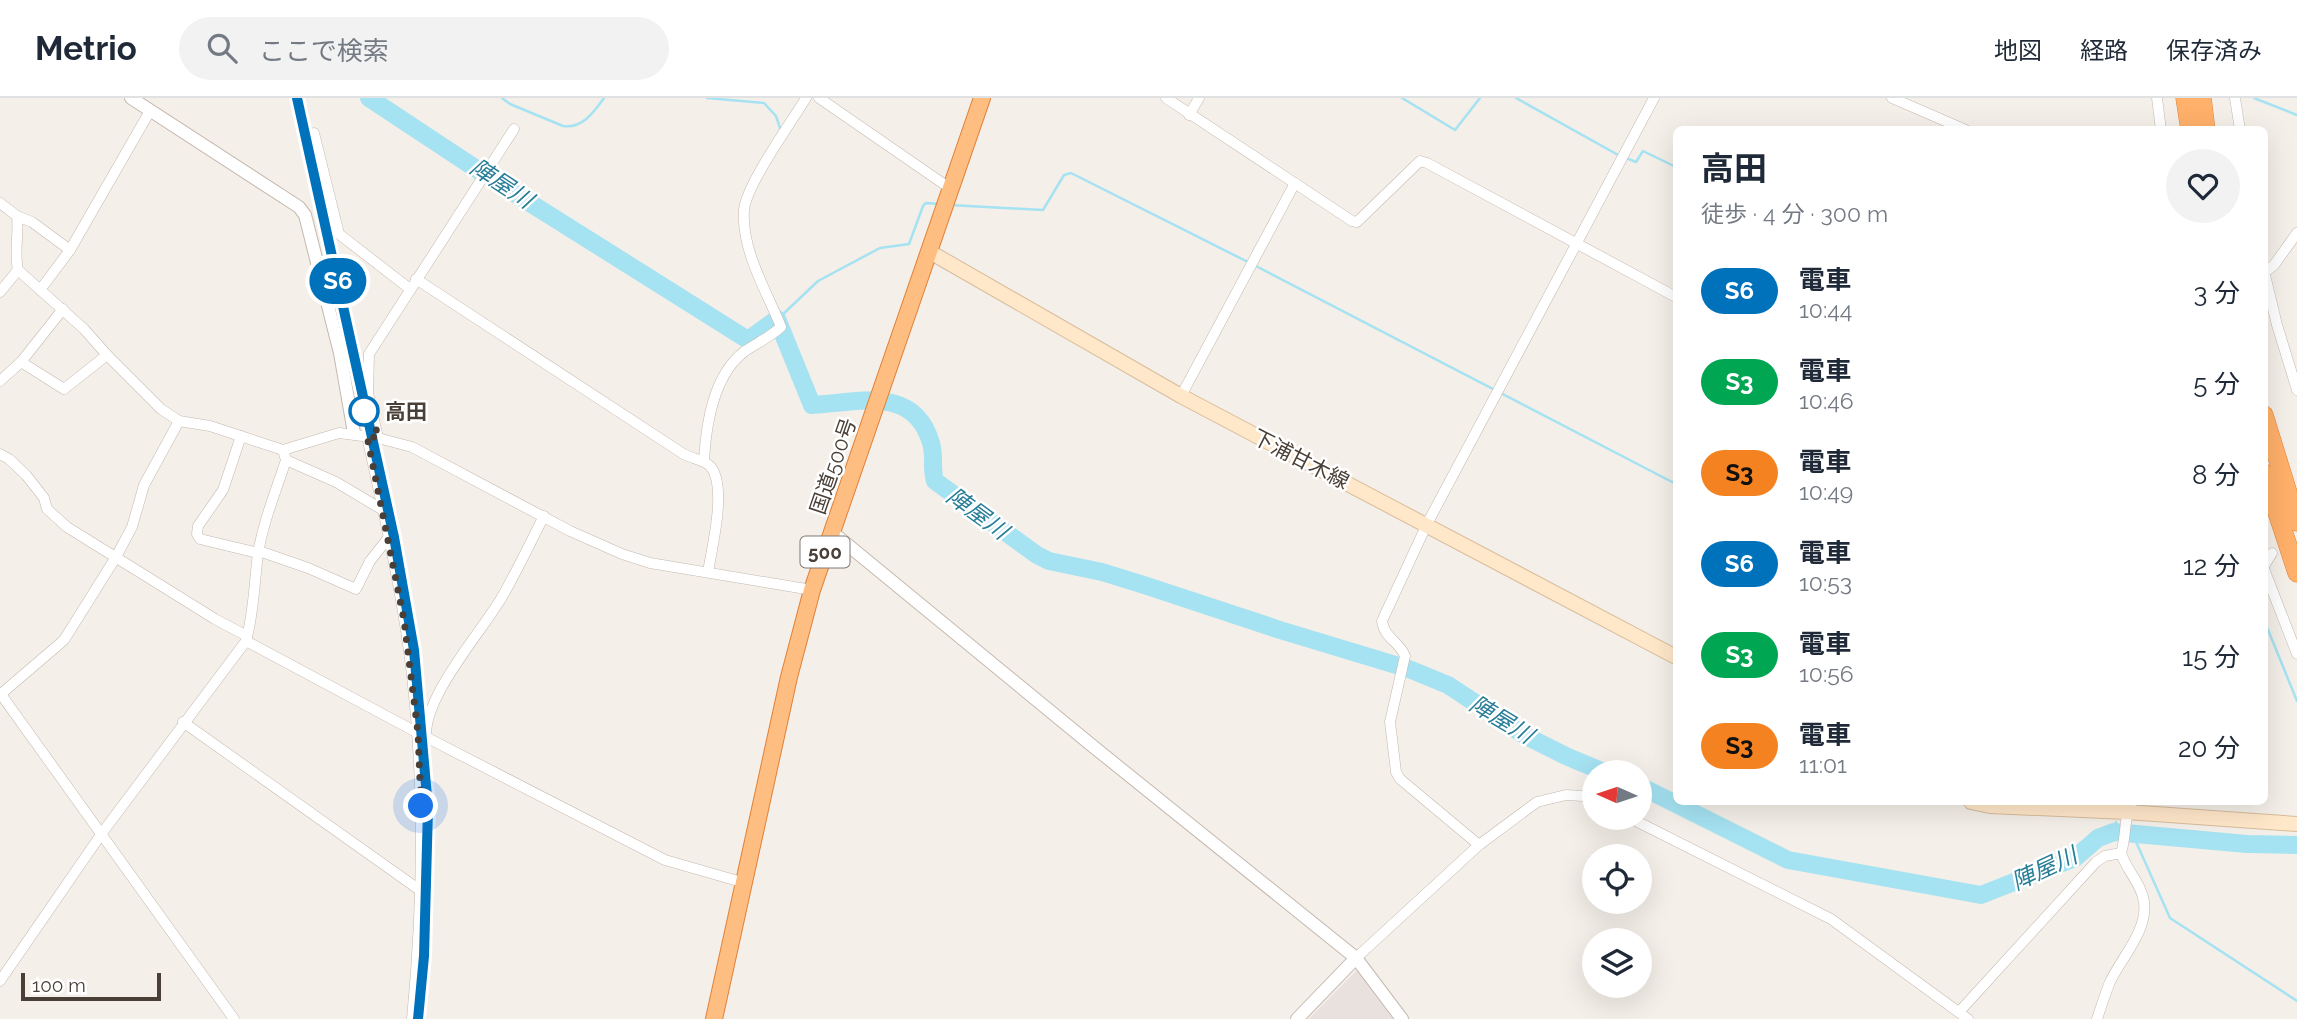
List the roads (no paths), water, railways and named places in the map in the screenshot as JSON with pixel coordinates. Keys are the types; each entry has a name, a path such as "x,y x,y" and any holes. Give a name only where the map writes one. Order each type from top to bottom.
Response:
{"highway":[{"name":"国道500号","path":"714,1019 789,677 812,590 982,98"},
{"path":"2185,98 2189,126"},
{"path":"2202,98 2206,126"},
{"path":"2268,428 2297,522"},
{"path":"2268,485 2297,573"}],"main road":[{"name":"下浦甘木線","path":"930,252 1181,396 1673,655"},
{"path":"1985,805 2128,811 2297,824"}],"street":[{"path":"131,98 299,207 305,215 360,434 383,510 422,735 421,891 412,1019"},
{"path":"704,461 707,429 718,387 727,369 744,352 781,327 751,253 744,228 744,208 750,190 806,98"},
{"path":"819,98 951,189"},
{"path":"1166,98 1352,222 1357,222 1420,162 1427,163 1673,296"},
{"path":"1189,115 1199,98"},
{"path":"1479,845 1399,779 1390,722 1405,656 1400,647 1385,635 1382,621 1427,524 1654,98"},
{"path":"1892,98 1957,126"},
{"path":"2157,98 2160,126"},
{"path":"2235,98 2239,126"},
{"path":"40,290 70,250 150,111"},
{"path":"378,438 368,393 369,354 514,129"},
{"path":"314,134 339,234 410,289"},
{"path":"1181,396 1295,183"},
{"path":"0,203 70,250"},
{"path":"17,216 18,270 84,329 161,409 179,421 210,426 241,436 284,455 383,510"},
{"path":"2268,270 2297,233"},
{"path":"0,292 18,270"},
{"path":"416,279 690,458 704,461 712,468 719,489 708,572"},
{"path":"2268,285 2297,390"},
{"path":"0,381 21,362 63,309"},
{"path":"21,362 64,388 107,355"},
{"path":"179,421 144,485 132,527 64,640 1,694 233,1019"},
{"path":"0,981 102,833 246,638 254,605 259,552 284,455 320,437 339,433 360,434 412,447 570,531 650,563 812,590"},
{"path":"241,436 223,490 198,526 197,534 200,540 259,552 308,568 356,589 370,561 389,537"},
{"path":"0,454 26,475 44,498 47,509 67,527 246,638 422,735 665,860 745,883"},
{"path":"422,735 435,699 501,598 544,516"},
{"path":"832,532 1356,958 1402,1019"},
{"path":"2268,560 2272,554"},
{"path":"2268,578 2297,654"},
{"path":"183,722 421,891"},
{"path":"1297,1019 1356,958 1479,845 1537,802 1566,795 1582,796"},
{"path":"2097,1019 2110,983 2140,928 2144,913 2141,891 2123,847 2128,811"},
{"path":"1652,829 1831,919 1968,1019"},
{"path":"1959,1012 2096,862 2123,847"}],"waterway":[{"name":"陣屋川","path":"369,98 484,174 748,340 777,319 812,405 882,401 911,412 923,424 931,443 935,481 1037,555 1049,561 1102,572 1409,669 1448,685 1524,735 1582,763"},
{"path":"502,98 510,104 563,126 582,122 604,98"},
{"path":"707,98 764,103 776,116 781,131"},
{"path":"1402,98 1455,130 1480,98"},
{"path":"1516,98 1620,156"},
{"path":"2254,98 2297,115"},
{"path":"1626,158 1636,162 1643,151 1673,166"},
{"path":"950,205 1043,210 1064,175 1071,173 1248,262"},
{"path":"780,317 818,281 880,248 909,244 923,206 926,203 940,204"},
{"path":"1254,265 1673,482"},
{"path":"2268,630 2297,701"},
{"name":"陣屋川","path":"1652,792 1673,802"},
{"name":"陣屋川","path":"1678,805 1788,860 1981,895 2075,858 2098,838 2114,832 2247,844 2297,845"},
{"path":"2114,832 2116,822"},
{"path":"2133,835 2170,918 2297,1001"}],"railway":[{"path":"297,98 394,537 414,650 428,808 424,956 418,1019"}],"train":[{"name":"S6","path":"297,98 394,537 414,650 428,808 424,956 418,1019"}],"place":[{"name":"高田","path":"364,411"}]}
